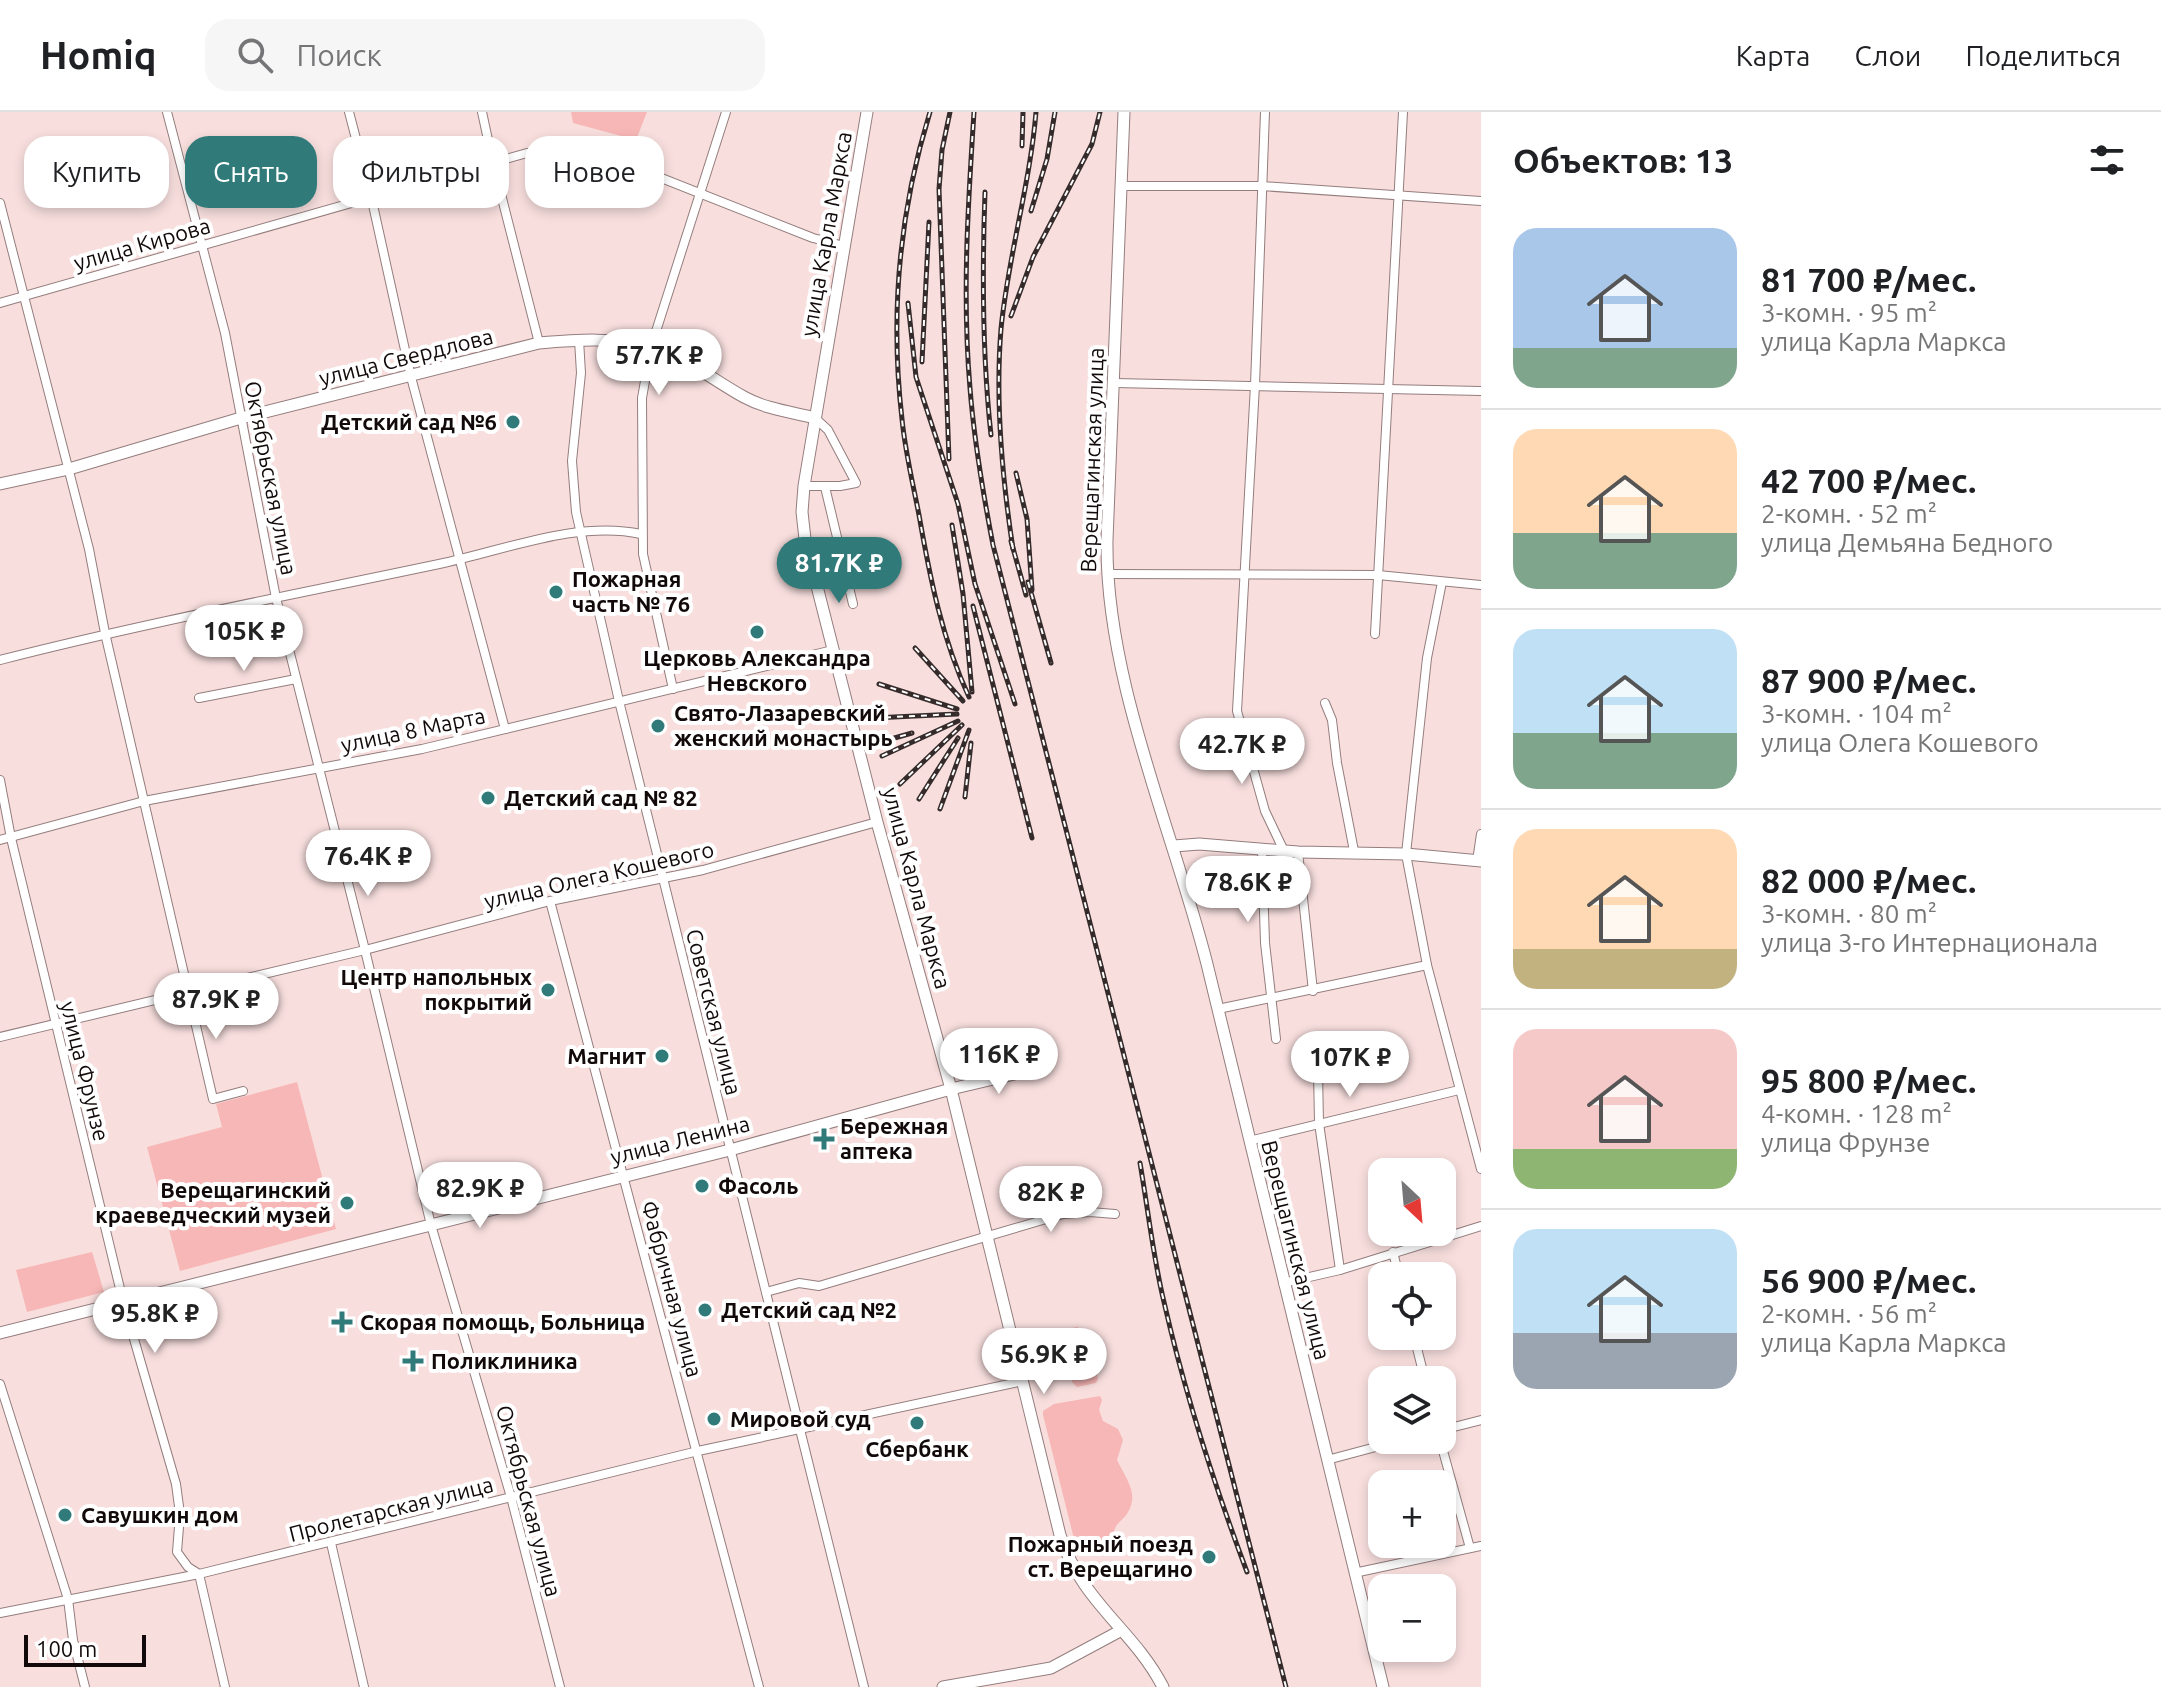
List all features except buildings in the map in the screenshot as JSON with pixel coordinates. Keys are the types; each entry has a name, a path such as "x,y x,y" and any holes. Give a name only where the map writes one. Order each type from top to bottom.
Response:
{"main road":[{"name":"улица Карла Маркса","path":"867,112 804,486 802,512 805,539 877,822 951,1089 1066,1552 1085,1587 1141,1652 1163,1687"},
{"name":"Верещагинская улица","path":"1124,112 1107,540 1114,624 1145,756 1174,846 1218,1009 1383,1687"},
{"name":"улица Свердлова","path":"0,484 69,469 241,418 539,343 579,340 625,342 651,347 679,358 761,405 815,418"},
{"path":"1174,846 1199,844 1298,852 1354,851 1479,861"},
{"name":"улица Ленина","path":"0,1333 730,1150 951,1089 1040,1068"},
{"path":"943,1687 1051,1668 1120,1631"}],"street":[{"name":"Октябрьская улица","path":"167,112 225,333 276,598 431,1225 511,1497 560,1687"},
{"path":"349,112 355,136"},
{"path":"482,112 487,136"},
{"path":"673,689 651,600 641,534 642,398 651,347 726,112"},
{"path":"1265,112 1255,385 1237,711 1265,811 1284,851"},
{"path":"1375,634 1403,112"},
{"name":"улица Кирова","path":"509,159 547,150 598,153 813,238 844,246"},
{"path":"1121,186 1261,186 1481,201"},
{"path":"0,203 89,549 105,633 213,1099 243,1091"},
{"name":"улица Кирова","path":"0,303 333,207"},
{"path":"374,208 411,377 505,729"},
{"path":"504,208 539,343"},
{"name":"Советская улица","path":"579,340 581,373 572,469 580,531 798,1430 864,1687"},
{"path":"1115,383 1481,391"},
{"path":"804,486 856,483 828,430 815,418"},
{"path":"825,487 853,604"},
{"path":"0,660 105,633 580,531 615,530 641,534"},
{"path":"1108,574 1378,575 1481,585"},
{"path":"1442,582 1427,658 1406,854 1427,965 1481,1169"},
{"name":"улица 8 Марта","path":"0,840 144,801 422,749 833,650"},
{"path":"199,698 296,679"},
{"path":"1325,703 1332,720 1354,851"},
{"name":"улица Фрунзе","path":"0,780 11,838 123,1301 176,1484 180,1514 177,1552 188,1567 199,1574 225,1687"},
{"name":"улица Олега Кошевого","path":"0,1037 365,950 550,901 730,863 877,822"},
{"path":"1479,861 1481,834"},
{"path":"1262,849 1265,943 1276,1039"},
{"path":"1298,852 1313,991"},
{"name":"Фабричная улица","path":"550,901 759,1687"},
{"path":"1218,1009 1427,965"},
{"path":"1318,1071 1319,1123 1340,1270"},
{"path":"1249,1141 1459,1090"},
{"path":"766,1292 799,1283 819,1286 987,1235 1072,1213 1115,1214"},
{"path":"1283,1283 1340,1270 1481,1226"},
{"path":"1393,1252 1396,1262"},
{"name":"Пролетарская улица","path":"0,1613 199,1574 698,1451 1023,1381"},
{"path":"0,1384 68,1599 73,1640 85,1687"},
{"path":"1456,1426 1481,1420"},
{"path":"1327,1460 1368,1449"},
{"path":"1444,1454 1470,1548"},
{"path":"331,1543 364,1687"},
{"path":"1354,1573 1481,1546"}],"shaded area":[{"path":"571,112 647,112 638,136 621,136 573,123"},
{"path":"297,1082 336,1229 180,1271 147,1147 222,1127 216,1104"},
{"path":"92,1252 104,1292 27,1312 16,1270"},
{"path":"1077,1327 1087,1332 1098,1379 1096,1383 1077,1387 1072,1382 1072,1356 1068,1347 1058,1345 1035,1350 1030,1349 1029,1345 1033,1337"},
{"path":"1100,1396 1099,1410 1103,1421 1118,1429 1123,1440 1117,1460 1130,1487 1132,1500 1131,1507 1113,1535 1080,1551 1075,1543 1043,1411 1054,1404"}],"railway":[{"path":"930,112 904,226 897,303 898,380 905,443 933,585 951,653 969,697"},
{"path":"949,459 939,189 942,150 950,112"},
{"path":"974,112 966,319 976,447 993,545 1286,1687"},
{"path":"1022,146 1023,112"},
{"path":"1013,549 1001,439 999,356 1004,302 1036,112"},
{"path":"1031,211 1047,159 1055,112"},
{"path":"1011,316 1033,257 1092,144 1100,112"},
{"path":"985,192 984,314 991,435"},
{"path":"922,362 929,222"},
{"path":"908,303 916,377 958,504 975,584 1015,704"},
{"path":"1016,473 1027,519 1032,590"},
{"path":"952,525 963,594 972,692"},
{"path":"1011,541 1026,595"},
{"path":"1028,582 1051,663"},
{"path":"973,606 1032,838"},
{"path":"915,648 963,701"},
{"path":"879,684 957,709"},
{"path":"873,718 957,714"},
{"path":"882,756 958,721"},
{"path":"900,784 962,725"},
{"path":"940,809 969,730"},
{"path":"877,743 912,733"},
{"path":"919,799 958,738"},
{"path":"965,797 971,743"},
{"path":"1140,1163 1160,1285 1181,1371 1247,1572"}],"place":[{"name":"Детский сад №6","path":"513,422"},
{"name":"Пожарная часть № 76","path":"556,592"},
{"name":"Церковь Александра Невского","path":"757,632"},
{"name":"Свято-Лазаревский женский монастырь","path":"658,726"},
{"name":"Детский сад № 82","path":"488,798"},
{"name":"Центр напольных покрытий","path":"548,990"},
{"name":"Магнит","path":"662,1056"},
{"name":"Бережная аптека","path":"824,1139"},
{"name":"Фасоль","path":"702,1186"},
{"name":"Верещагинский краеведческий музей","path":"347,1203"},
{"name":"Детский сад №2","path":"705,1310"},
{"name":"Скорая помощь, Больница","path":"342,1322"},
{"name":"Поликлиника","path":"413,1361"},
{"name":"Мировой суд","path":"714,1419"},
{"name":"Сбербанк","path":"917,1423"},
{"name":"Савушкин дом","path":"65,1515"},
{"name":"Пожарный поезд ст. Верещагино","path":"1209,1557"}]}
